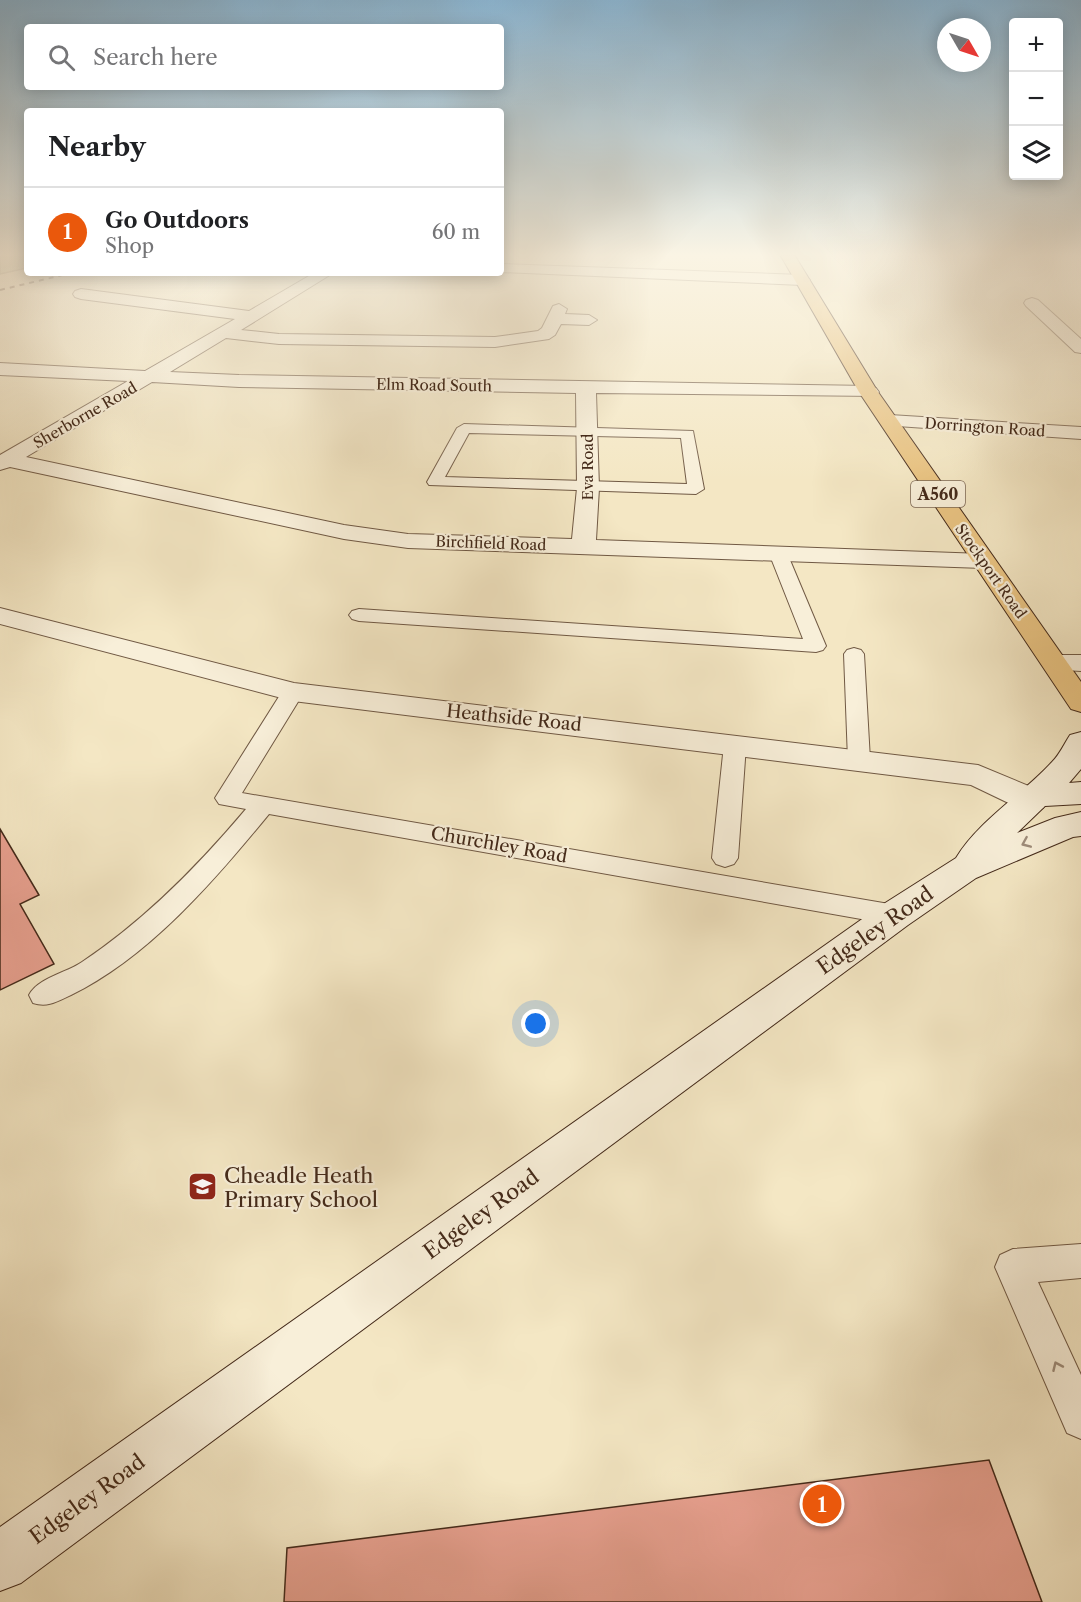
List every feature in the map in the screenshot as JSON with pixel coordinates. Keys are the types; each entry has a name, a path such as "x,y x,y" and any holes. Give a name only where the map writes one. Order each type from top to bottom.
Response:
{"main road":[{"name":"Stockport Road","path":"832,331 869,392 983,561 1068,663 1081,703"}],"street":[{"name":"Sherborne Road","path":"4,462 227,331"},
{"path":"223,333 279,339 495,342 543,335 549,331"},
{"path":"1062,331 1081,348"},
{"name":"Elm Road South","path":"0,369 239,381 586,389 869,392"},
{"name":"Eva Road","path":"583,546 588,488 586,389"},
{"name":"Dorrington Road","path":"890,421 1081,433"},
{"name":"Birchfield Road","path":"4,462 344,532 408,541 983,561"},
{"name":"Heathside Road","path":"0,616 293,692 978,775 1034,797"},
{"name":"Edgeley Road","path":"964,869 1074,759 1081,742"},
{"path":"1034,797 1081,793"},
{"name":"Edgeley Road","path":"0,1562 895,915 964,869 1067,826 1081,824"}],"lane":[{"path":"464,428 587,432 688,434 696,489 588,488 435,482 464,428"},
{"path":"359,615 816,646 778,553"},
{"path":"854,654 859,760"},
{"name":"Churchley Road","path":"293,692 227,798 895,915"},
{"path":"725,858 735,745"},
{"path":"43,995 90,972 128,943 227,848 264,804"},
{"path":"1081,1261 1012,1267 1081,1419"}],"building":[{"path":"0,829 39,895 20,904 54,964 0,990"},
{"path":"989,1460 1042,1602 284,1602 287,1548"}],"place":[{"name":"Cheadle Heath Primary School","path":"203,1187"},
{"name":"Go Outdoors","path":"822,1504"}]}
